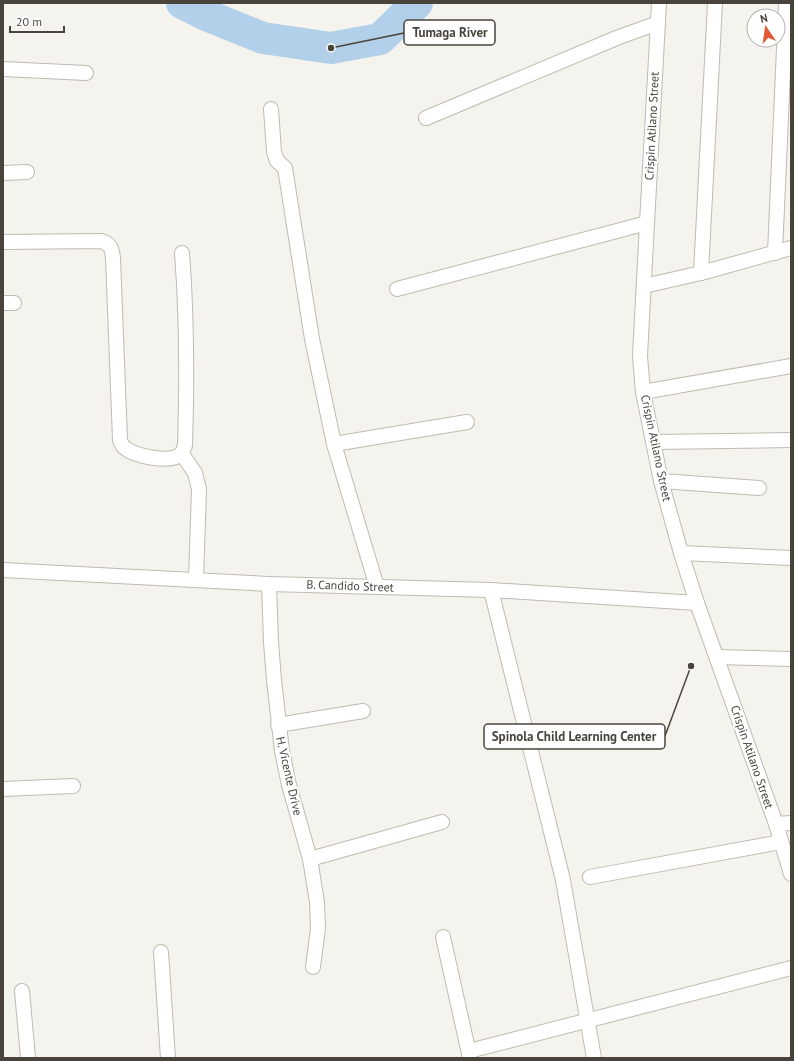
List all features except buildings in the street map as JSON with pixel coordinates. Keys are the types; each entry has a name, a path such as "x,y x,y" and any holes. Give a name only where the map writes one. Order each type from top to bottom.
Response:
{"street":[{"name":"Crispin Atilano Street","path":"659,3 640,356 643,392 661,481 681,553 697,603 776,824 791,874"},
{"path":"700,273 715,3"},
{"path":"775,253 786,3"},
{"path":"426,118 619,37 658,23"},
{"path":"3,69 86,73"},
{"path":"271,109 274,152 278,161 285,168 312,339 334,444 377,587"},
{"path":"3,173 27,172"},
{"path":"397,289 647,222"},
{"path":"3,242 102,241 109,244 113,258 120,440 124,447 129,450 152,458 167,459 182,454 185,445 186,294 182,253"},
{"path":"644,286 700,273 791,248"},
{"path":"643,392 791,366"},
{"path":"334,444 467,422"},
{"path":"654,442 791,440"},
{"path":"182,454 195,473 199,490 196,580"},
{"path":"661,481 759,488"},
{"path":"681,553 791,558"},
{"name":"B. Candido Street","path":"3,570 269,584 491,590 697,603"},
{"name":"H. Vicente Drive","path":"269,584 271,642 278,725 289,785 310,859 317,902 318,928 313,967"},
{"path":"491,590 529,738 563,880 594,1058"},
{"path":"717,657 791,659"},
{"path":"278,725 363,711"},
{"path":"3,789 73,786"},
{"path":"310,859 442,822"},
{"path":"776,824 791,823"},
{"path":"590,877 781,842"},
{"path":"443,936 469,1054 588,1020 791,968"},
{"path":"161,952 168,1058"},
{"path":"22,991 28,1058"}],"waterway":[{"path":"182,3 206,15 263,38 331,48 380,39 417,3"}],"place":[{"name":"Tumaga River","path":"331,48"},
{"name":"Spinola Child Learning Center","path":"691,666"}]}
